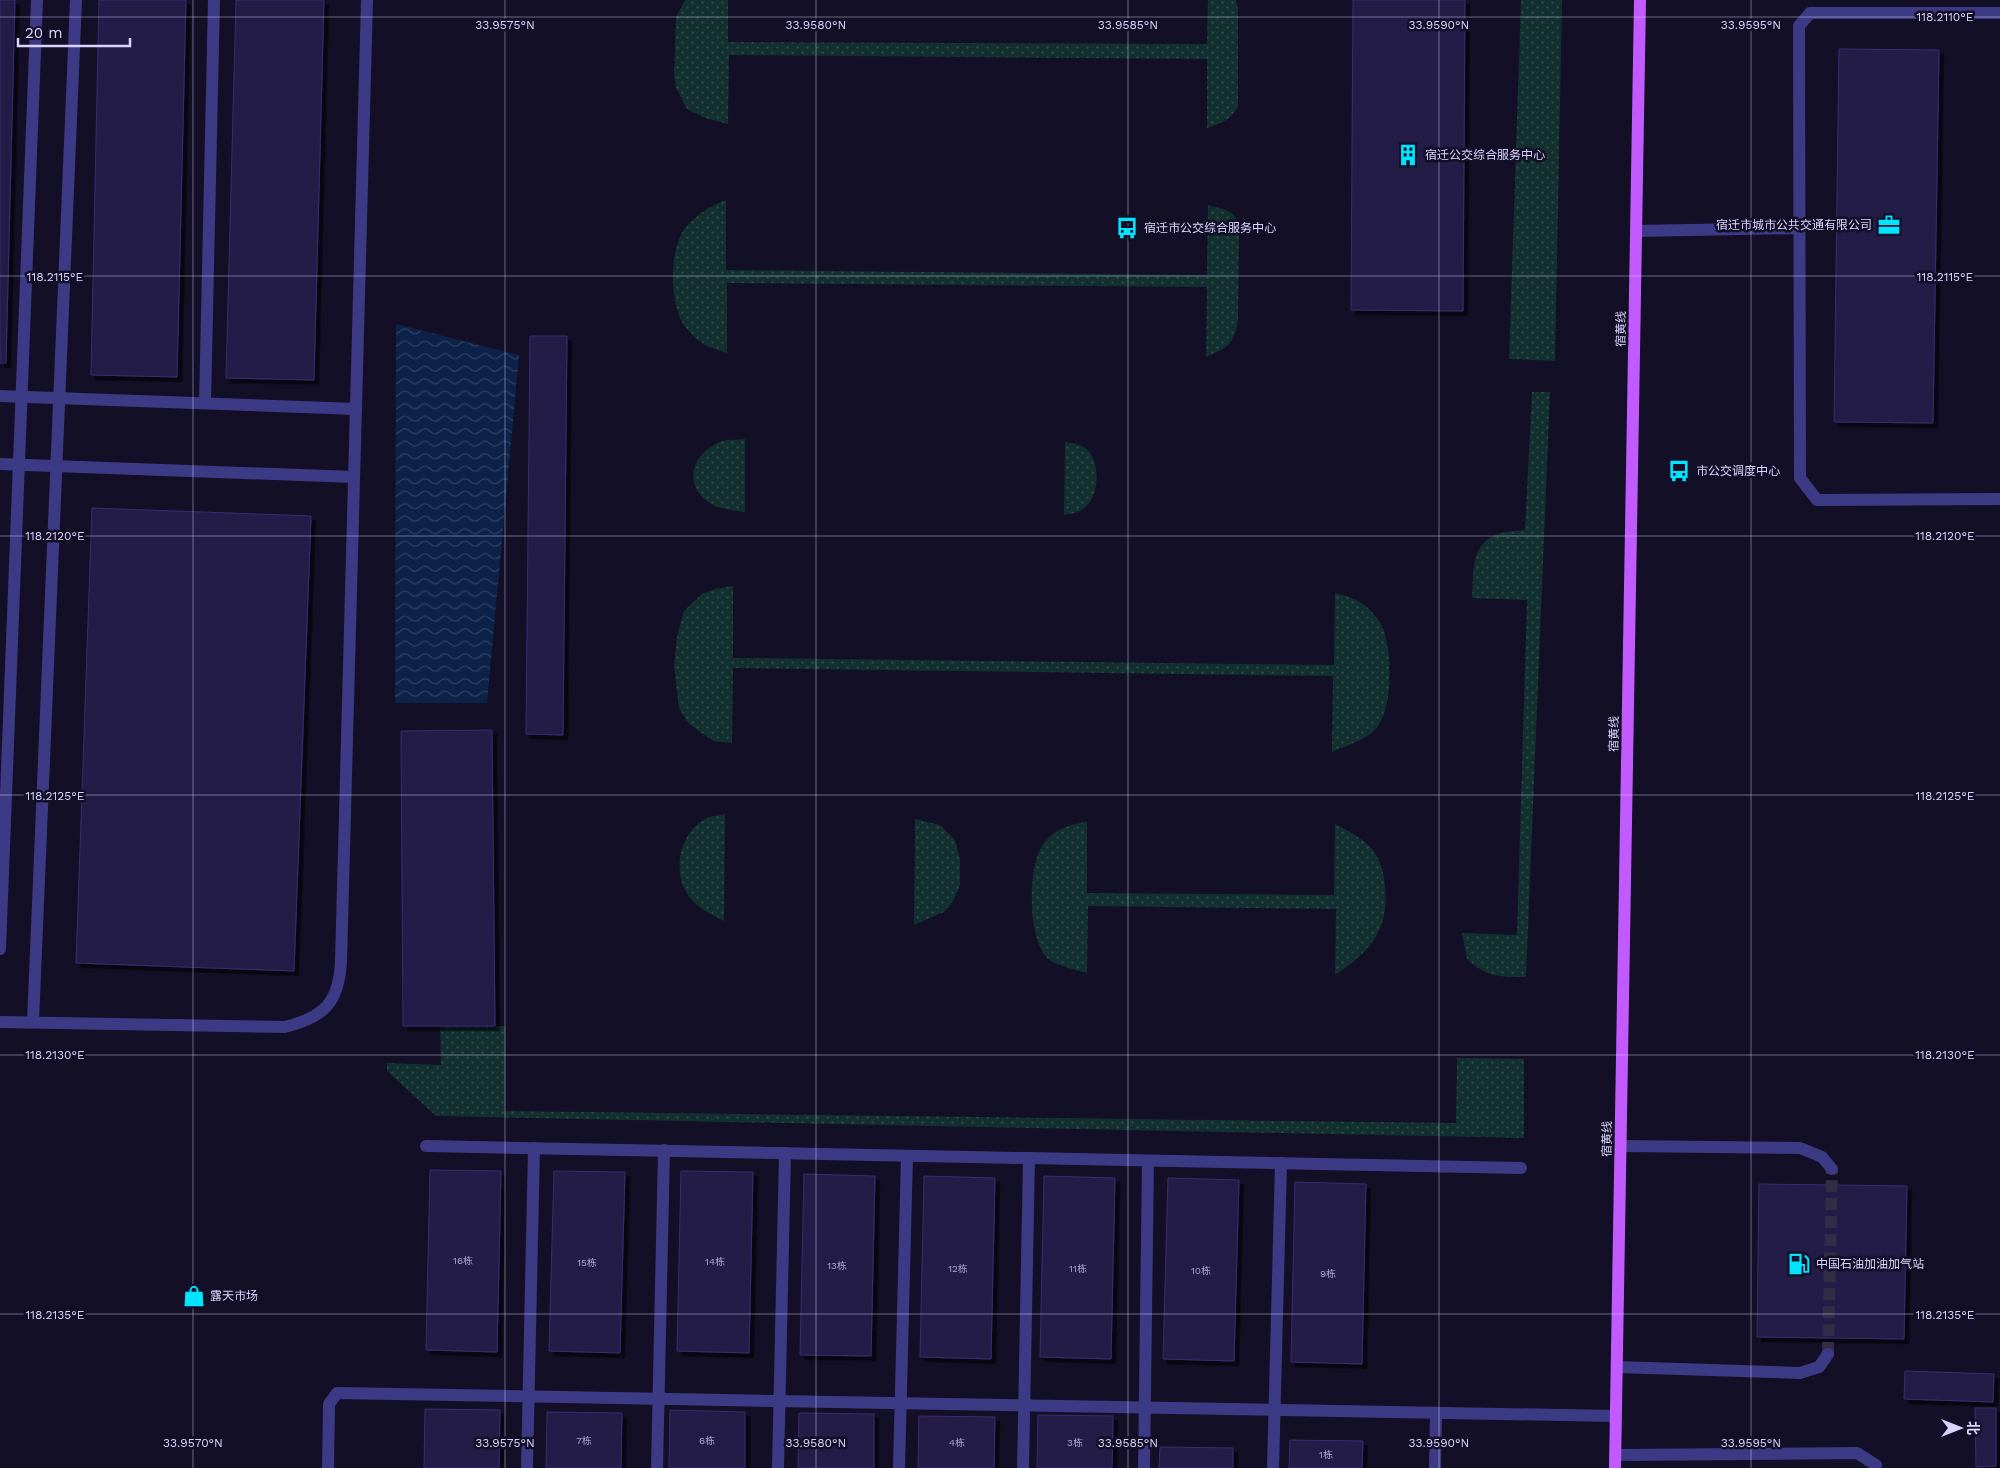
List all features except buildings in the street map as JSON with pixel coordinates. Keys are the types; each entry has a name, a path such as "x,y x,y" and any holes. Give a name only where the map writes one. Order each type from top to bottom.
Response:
{"main road":[{"name":"宿黄线","path":"1616,1468 1640,0"}],"lane":[{"path":"0,949 37,0"},
{"path":"33,1022 76,0"},
{"path":"205,403 214,0"},
{"path":"0,1022 285,1027 308,1020 317,1015 333,1000 338,987 341,961 367,0"},
{"path":"2000,13 1810,14 1799,26 1800,478 1817,500 2000,499"},
{"path":"1636,231 1800,228"},
{"path":"0,396 356,408"},
{"path":"0,464 354,476"},
{"path":"426,1146 1521,1168"},
{"path":"1621,1146 1800,1148 1822,1157 1832,1168"},
{"path":"527,1468 534,1148"},
{"path":"657,1468 664,1150"},
{"path":"778,1468 785,1153"},
{"path":"899,1468 907,1156"},
{"path":"1022,1468 1030,1158"},
{"path":"1144,1468 1148,1161"},
{"path":"1273,1468 1281,1163"},
{"path":"1617,1367 1800,1373 1819,1367 1828,1354"},
{"path":"328,1468 329,1404 337,1393 1616,1416"},
{"path":"1435,1468 1436,1412"},
{"path":"1616,1455 1858,1453 1876,1465"}],"green space":[{"path":"685,0 728,0 728,42 1207,44 1208,0 1236,0 1238,10 1238,106 1226,120 1207,128 1207,59 729,55 728,124 705,118 687,109 676,88 674,74 676,17"},
{"path":"1521,0 1562,0 1555,361 1509,359"},
{"path":"726,200 726,270 1207,275 1208,205 1226,210 1234,215 1239,229 1238,321 1234,336 1228,345 1206,357 1207,287 727,283 727,353 702,343 683,324 676,303 673,278 675,252 683,231 702,212"},
{"path":"1532,392 1550,392 1526,977 1509,977 1481,970 1467,959 1462,933 1517,935 1527,600 1472,598 1474,566 1479,549 1493,536 1505,532 1525,530"},
{"path":"745,439 745,512 713,505 697,491 693,474 695,466 713,445 725,440"},
{"path":"1065,442 1082,446 1090,453 1094,460 1097,478 1096,488 1089,504 1079,511 1064,515"},
{"path":"733,586 733,658 1334,665 1335,593 1362,603 1377,618 1383,628 1388,650 1389,692 1383,717 1374,731 1357,742 1332,752 1333,676 733,668 732,743 713,741 689,724 679,708 674,666 677,636 684,611 702,594 715,589"},
{"path":"725,814 724,921 702,909 691,899 681,879 680,857 687,836 694,827 705,819"},
{"path":"915,819 940,825 955,840 960,859 960,885 953,901 944,912 914,925"},
{"path":"1087,822 1087,893 1334,895 1335,824 1363,841 1371,848 1379,861 1383,871 1385,903 1384,916 1380,928 1375,939 1367,948 1335,975 1336,909 1088,906 1087,973 1060,965 1047,958 1036,936 1032,905 1033,874 1040,850 1054,833 1073,825"},
{"path":"440,1026 505,1026 505,1111 1456,1123 1457,1058 1524,1059 1524,1138 436,1116 387,1071 387,1063 441,1065"}],"water":[{"path":"396,324 519,355 487,703 395,703"}],"tunnel":[{"path":"1828,1354 1832,1169"}],"place":[{"name":"宿迁公交综合服务中心","path":"1408,155"},
{"name":"宿迁市城市公共交通有限公司","path":"1889,225"},
{"name":"宿迁市公交综合服务中心","path":"1127,228"},
{"name":"市公交调度中心","path":"1679,471"},
{"name":"中国石油加油加气站","path":"1799,1264"},
{"name":"露天市场","path":"194,1296"}]}
